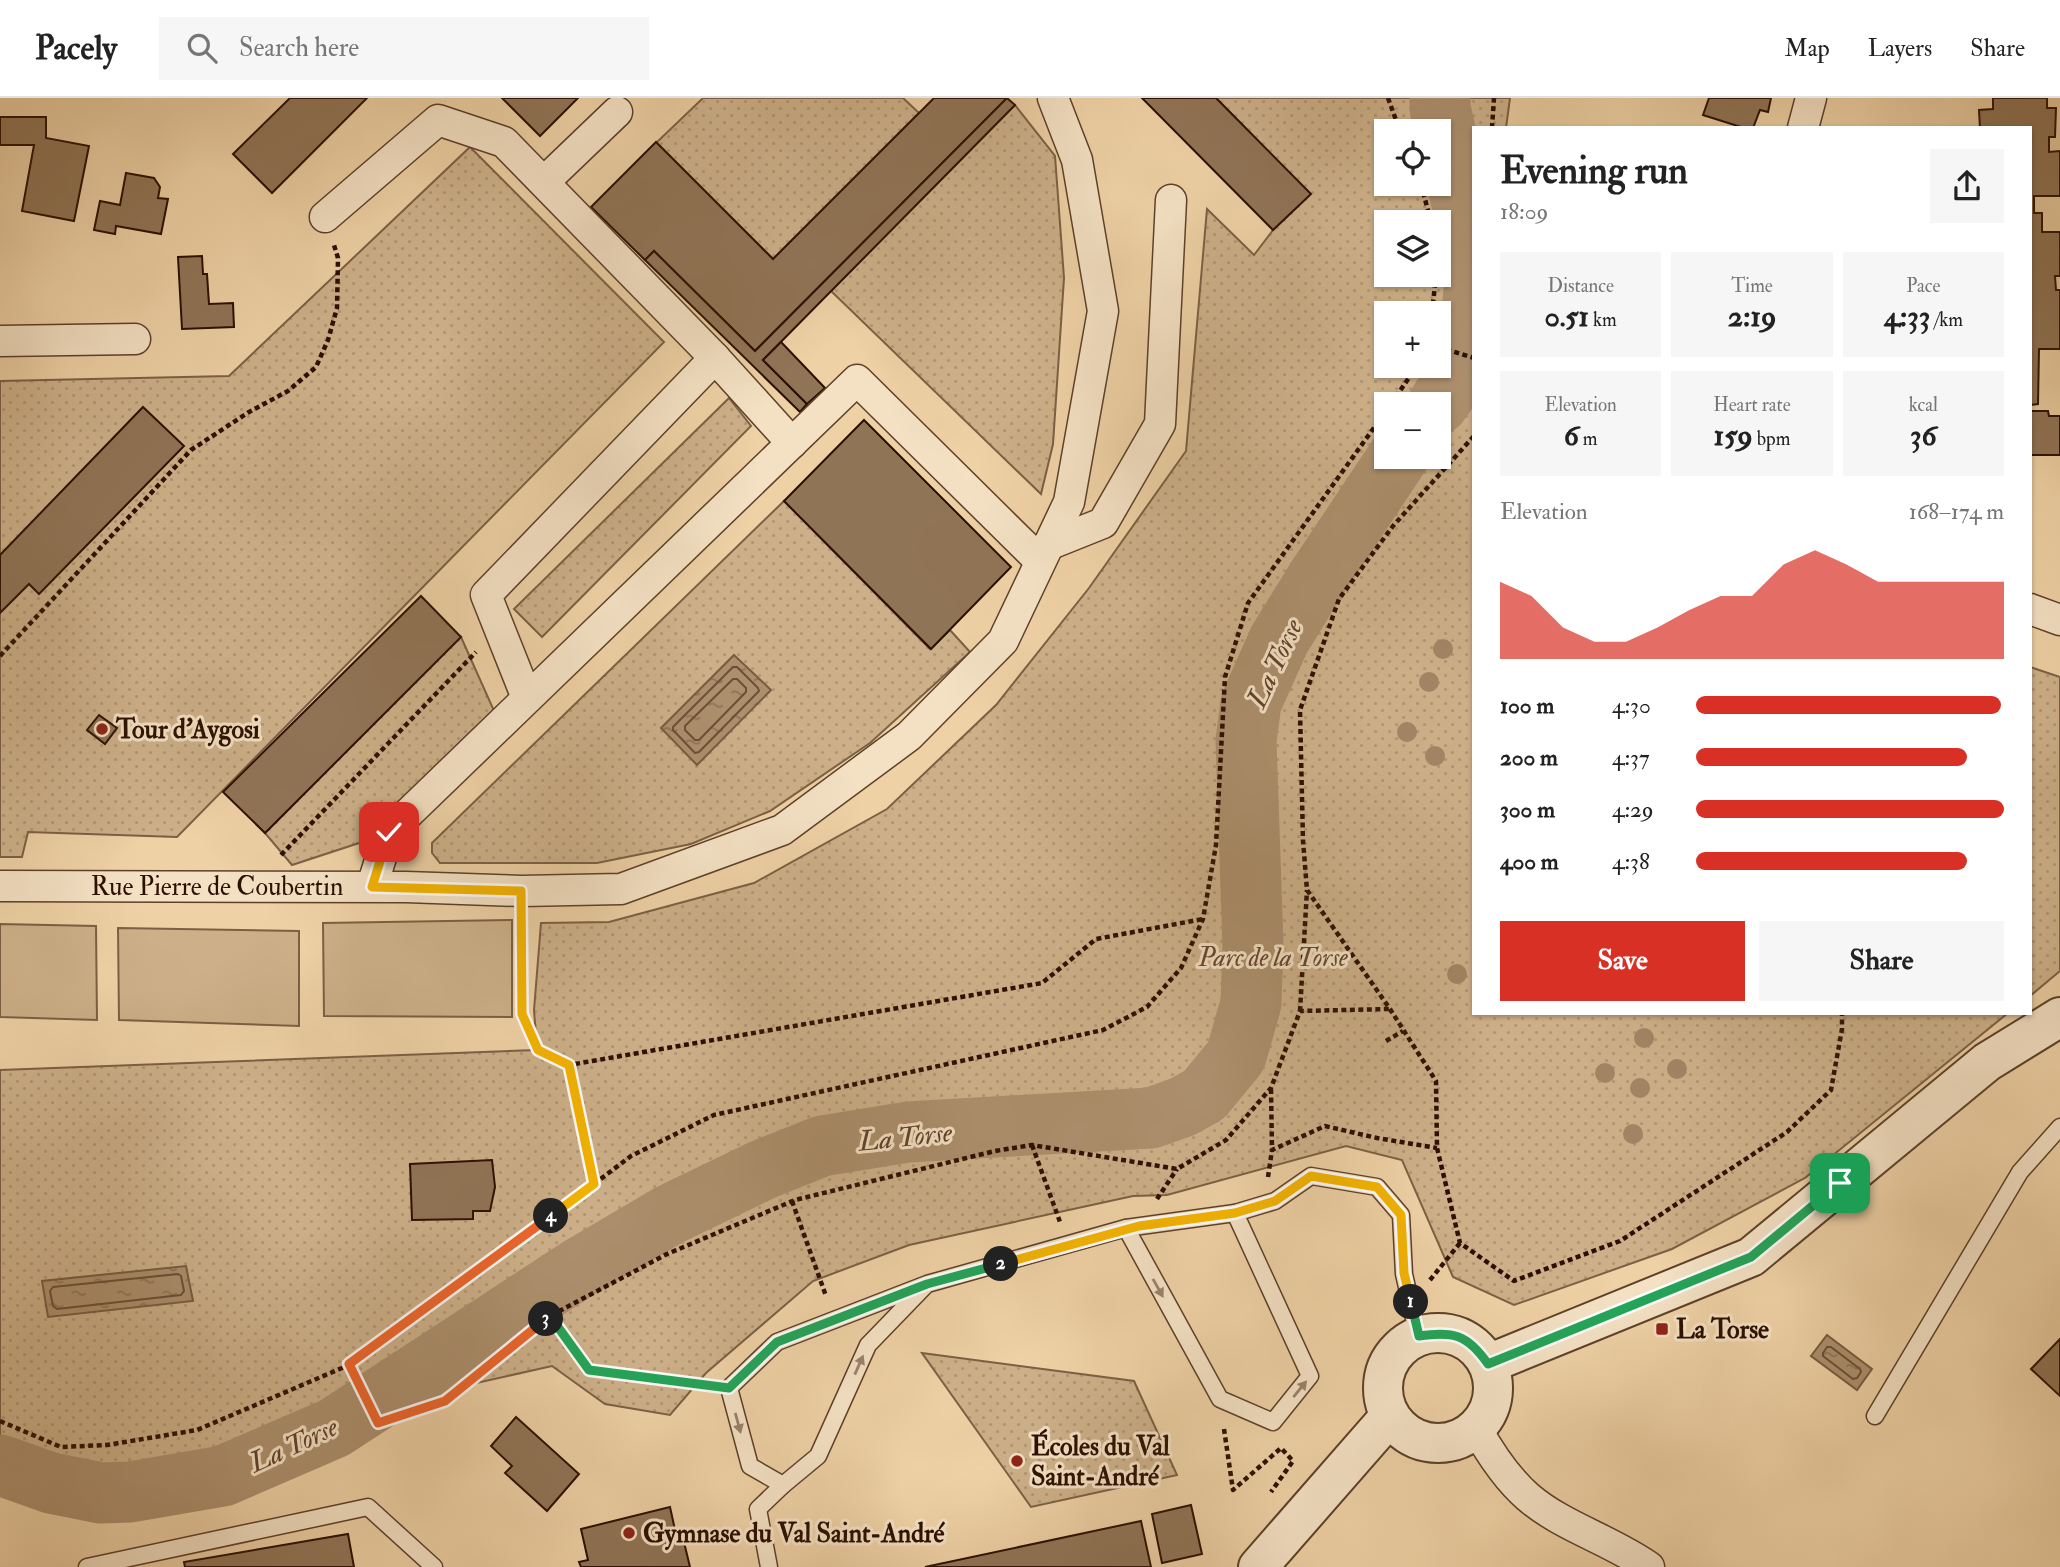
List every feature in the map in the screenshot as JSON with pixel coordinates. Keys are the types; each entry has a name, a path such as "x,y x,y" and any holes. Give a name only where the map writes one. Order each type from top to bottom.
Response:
{"street":[{"name":"Rue Pierre de Coubertin","path":"0,886 372,887 521,891 621,889 782,830 909,736 1003,640 1069,502 1103,310 1077,160 1053,98"},
{"path":"1804,126 1811,98"},
{"path":"544,182 617,112"},
{"path":"325,217 438,120 504,142 716,358 792,443"},
{"path":"372,887 389,832 857,380 1044,553 1103,523 1160,424 1171,200"},
{"path":"0,341 135,339"},
{"path":"527,698 486,595 716,358"},
{"path":"2032,610 2060,620"},
{"path":"1488,1364 1751,1257 1987,1062 2060,1017"},
{"path":"1415,1320 1460,1337 1477,1349 1488,1364 1492,1379 1492,1398 1487,1412 1476,1428 1464,1436 1446,1442 1427,1442 1403,1431 1385,1406 1382,1387 1386,1367 1415,1320"},
{"path":"1258,1567 1390,1416"},
{"path":"1476,1428 1500,1468 1528,1497 1649,1567"}],"lane":[{"path":"1875,1416 2020,1172 2060,1127"},
{"path":"783,1485 750,1466 729,1388 777,1342 927,1284 1126,1228 1235,1213 1275,1201 1311,1176 1377,1187 1401,1215 1404,1273 1415,1320"},
{"path":"1126,1228 1220,1399 1273,1422 1310,1376 1235,1213"},
{"path":"769,1567 758,1509 818,1455 868,1345 927,1284"},
{"path":"87,1567 368,1507 434,1567"}],"path":[{"path":"1388,98 1396,119"},
{"path":"1492,126 1494,98"},
{"path":"0,656 191,450 249,412 288,391 316,367 328,340 337,308 338,258 325,217"},
{"path":"1451,351 1472,357"},
{"path":"2,1421 61,1447 107,1445 197,1430 349,1364 631,1156 714,1115 1103,1030 1147,1007 1181,968 1203,919 1216,845 1225,677 1248,603 1374,428"},
{"path":"349,1364 378,1423 445,1401 550,1316 667,1254 792,1201 1032,1145 1177,1169 1226,1140 1270,1088 1300,1011 1307,890 1300,710 1339,599 1393,526 1472,438"},
{"path":"251,886 499,629"},
{"path":"1307,890 1390,1009 1436,1081 1437,1148 1460,1243 1514,1281 1620,1241 1787,1132 1831,1090 1842,1015"},
{"path":"521,891 522,1014 538,1050 569,1065 1042,983 1096,939 1203,919"},
{"path":"1300,1011 1390,1009"},
{"path":"1386,1041 1404,1031"},
{"path":"569,1065 594,1184"},
{"path":"1270,1088 1272,1150 1325,1126 1437,1148"},
{"path":"1032,1145 1068,1245"},
{"path":"792,1201 833,1320"},
{"path":"1415,1320 1460,1243"},
{"path":"550,1316 589,1370 729,1388"},
{"path":"1220,1399 1233,1490 1281,1448 1293,1461 1264,1502"}],"green space":[{"path":"703,98 903,98 919,113 773,259 656,143"},
{"name":"Parc de la Torse","path":"1216,98 1510,98 1506,126 1472,126 1472,1015 2006,1015 1805,1178 1672,1249 1514,1305 1453,1277 1402,1160 1346,1146 1167,1195 1133,1196 909,1245 813,1281 706,1373 670,1415 605,1404 552,1366 360,1409 239,1461 108,1506 0,1475 0,1070 537,1050 534,1010 541,923 609,922 754,883 887,809 996,705 1089,588 1186,451 1207,209 1254,255 1273,230 1310,194"},
{"path":"1015,105 1055,156 1064,278 1053,444 1041,494 831,291"},
{"path":"470,147 664,342 177,837 28,832 22,857 0,857 0,381 229,376"},
{"path":"729,398 751,426 542,637 514,609"},
{"path":"784,501 930,649 950,630 970,652 870,743 770,811 691,844 597,863 440,863 432,853 432,843"},
{"path":"461,637 495,713 359,843 292,865 265,833"},
{"path":"2032,668 2060,677 2060,971 2032,994"},
{"path":"512,920 512,1017 324,1016 323,923"},
{"path":"0,924 96,926 97,1020 0,1017"},
{"path":"118,928 299,931 299,1026 119,1020"},
{"path":"922,1353 1134,1381 1177,1475 1031,1507"}],"water":[{"path":"734,655 771,690 697,765 661,728"},
{"path":"186,1266 193,1301 48,1317 42,1281"},
{"path":"1827,1335 1872,1369 1857,1390 1811,1356"}],"building":[{"path":"290,98 367,98 272,193 233,154"},
{"path":"502,98 578,98 540,136"},
{"path":"934,98 1007,98 755,351 654,251 645,260 591,207 656,142 773,259"},
{"path":"1007,98 1015,105 763,360 807,404 800,412 645,260 654,251 755,351"},
{"path":"1142,98 1216,98 1311,194 1273,230"},
{"path":"1709,98 1771,98 1768,112 1760,110 1754,126 1738,126 1703,115"},
{"path":"1993,98 2047,98 2047,108 2056,108 2055,137 2049,137 2049,152 2060,151 2060,196 2034,196 2034,213 2042,213 2042,232 2060,232 2060,276 2055,276 2056,290 2060,290 2060,349 2039,349 2038,404 2032,405 2032,126 1980,126 1979,110 1993,109"},
{"path":"0,117 46,117 46,138 89,146 74,221 22,211 34,145 0,145"},
{"path":"126,173 154,178 160,187 158,198 168,199 161,234 116,226 115,234 94,230 100,201 120,205"},
{"path":"202,256 203,274 207,274 209,304 233,303 234,327 182,329 178,257"},
{"path":"781,342 825,388 807,404 763,360"},
{"path":"143,407 184,446 39,594 29,584 0,613 0,555"},
{"path":"2032,411 2048,411 2049,416 2060,416 2060,455 2032,455"},
{"path":"864,420 1011,567 931,649 784,501"},
{"path":"421,596 461,637 265,833 223,792"},
{"name":"Tour d'Aygosi","path":"99,715 117,728 105,744 87,730"},
{"path":"492,1160 495,1187 490,1211 473,1211 473,1219 412,1220 410,1164"},
{"path":"2060,1339 2060,1396 2031,1369"},
{"path":"516,1417 579,1474 547,1511 505,1473 512,1466 491,1446"},
{"path":"1191,1505 1202,1554 1162,1563 1152,1514"},
{"name":"Gymnase du Val Saint-André","path":"670,1507 677,1539 683,1538 690,1567 581,1567 579,1562 588,1560 581,1529"},
{"path":"1141,1521 1151,1567 925,1567"},
{"path":"348,1534 354,1567 185,1567 184,1562"}],"waterway":[{"name":"La Torse","path":"1440,98 1472,259"},
{"name":"La Torse","path":"1446,392 1465,350 1472,306"},
{"name":"La Torse","path":"0,1465 51,1483 101,1493 130,1492 223,1476 334,1428 579,1268 669,1215 762,1170 822,1146 908,1132 1151,1118 1182,1107 1204,1095 1236,1056 1251,1003 1253,945 1246,741 1251,703 1279,640 1390,469"}],"place":[{"name":"Tour d'Aygosi","path":"102,729"},
{"name":"La Torse","path":"1662,1329"},
{"name":"Écoles du Val Saint-André","path":"1017,1461"},
{"name":"Gymnase du Val Saint-André","path":"629,1533"}],"route":[{"path":"389,832 372,887 521,891 522,1014 538,1050 569,1065 594,1184 349,1364 378,1423 445,1401 550,1316 589,1370 729,1388 777,1342 927,1284 1126,1228 1235,1213 1275,1201 1311,1176 1377,1187 1401,1215 1404,1273 1419,1336 1442,1332 1460,1337 1477,1349 1488,1364 1751,1257 1840,1183"}]}
